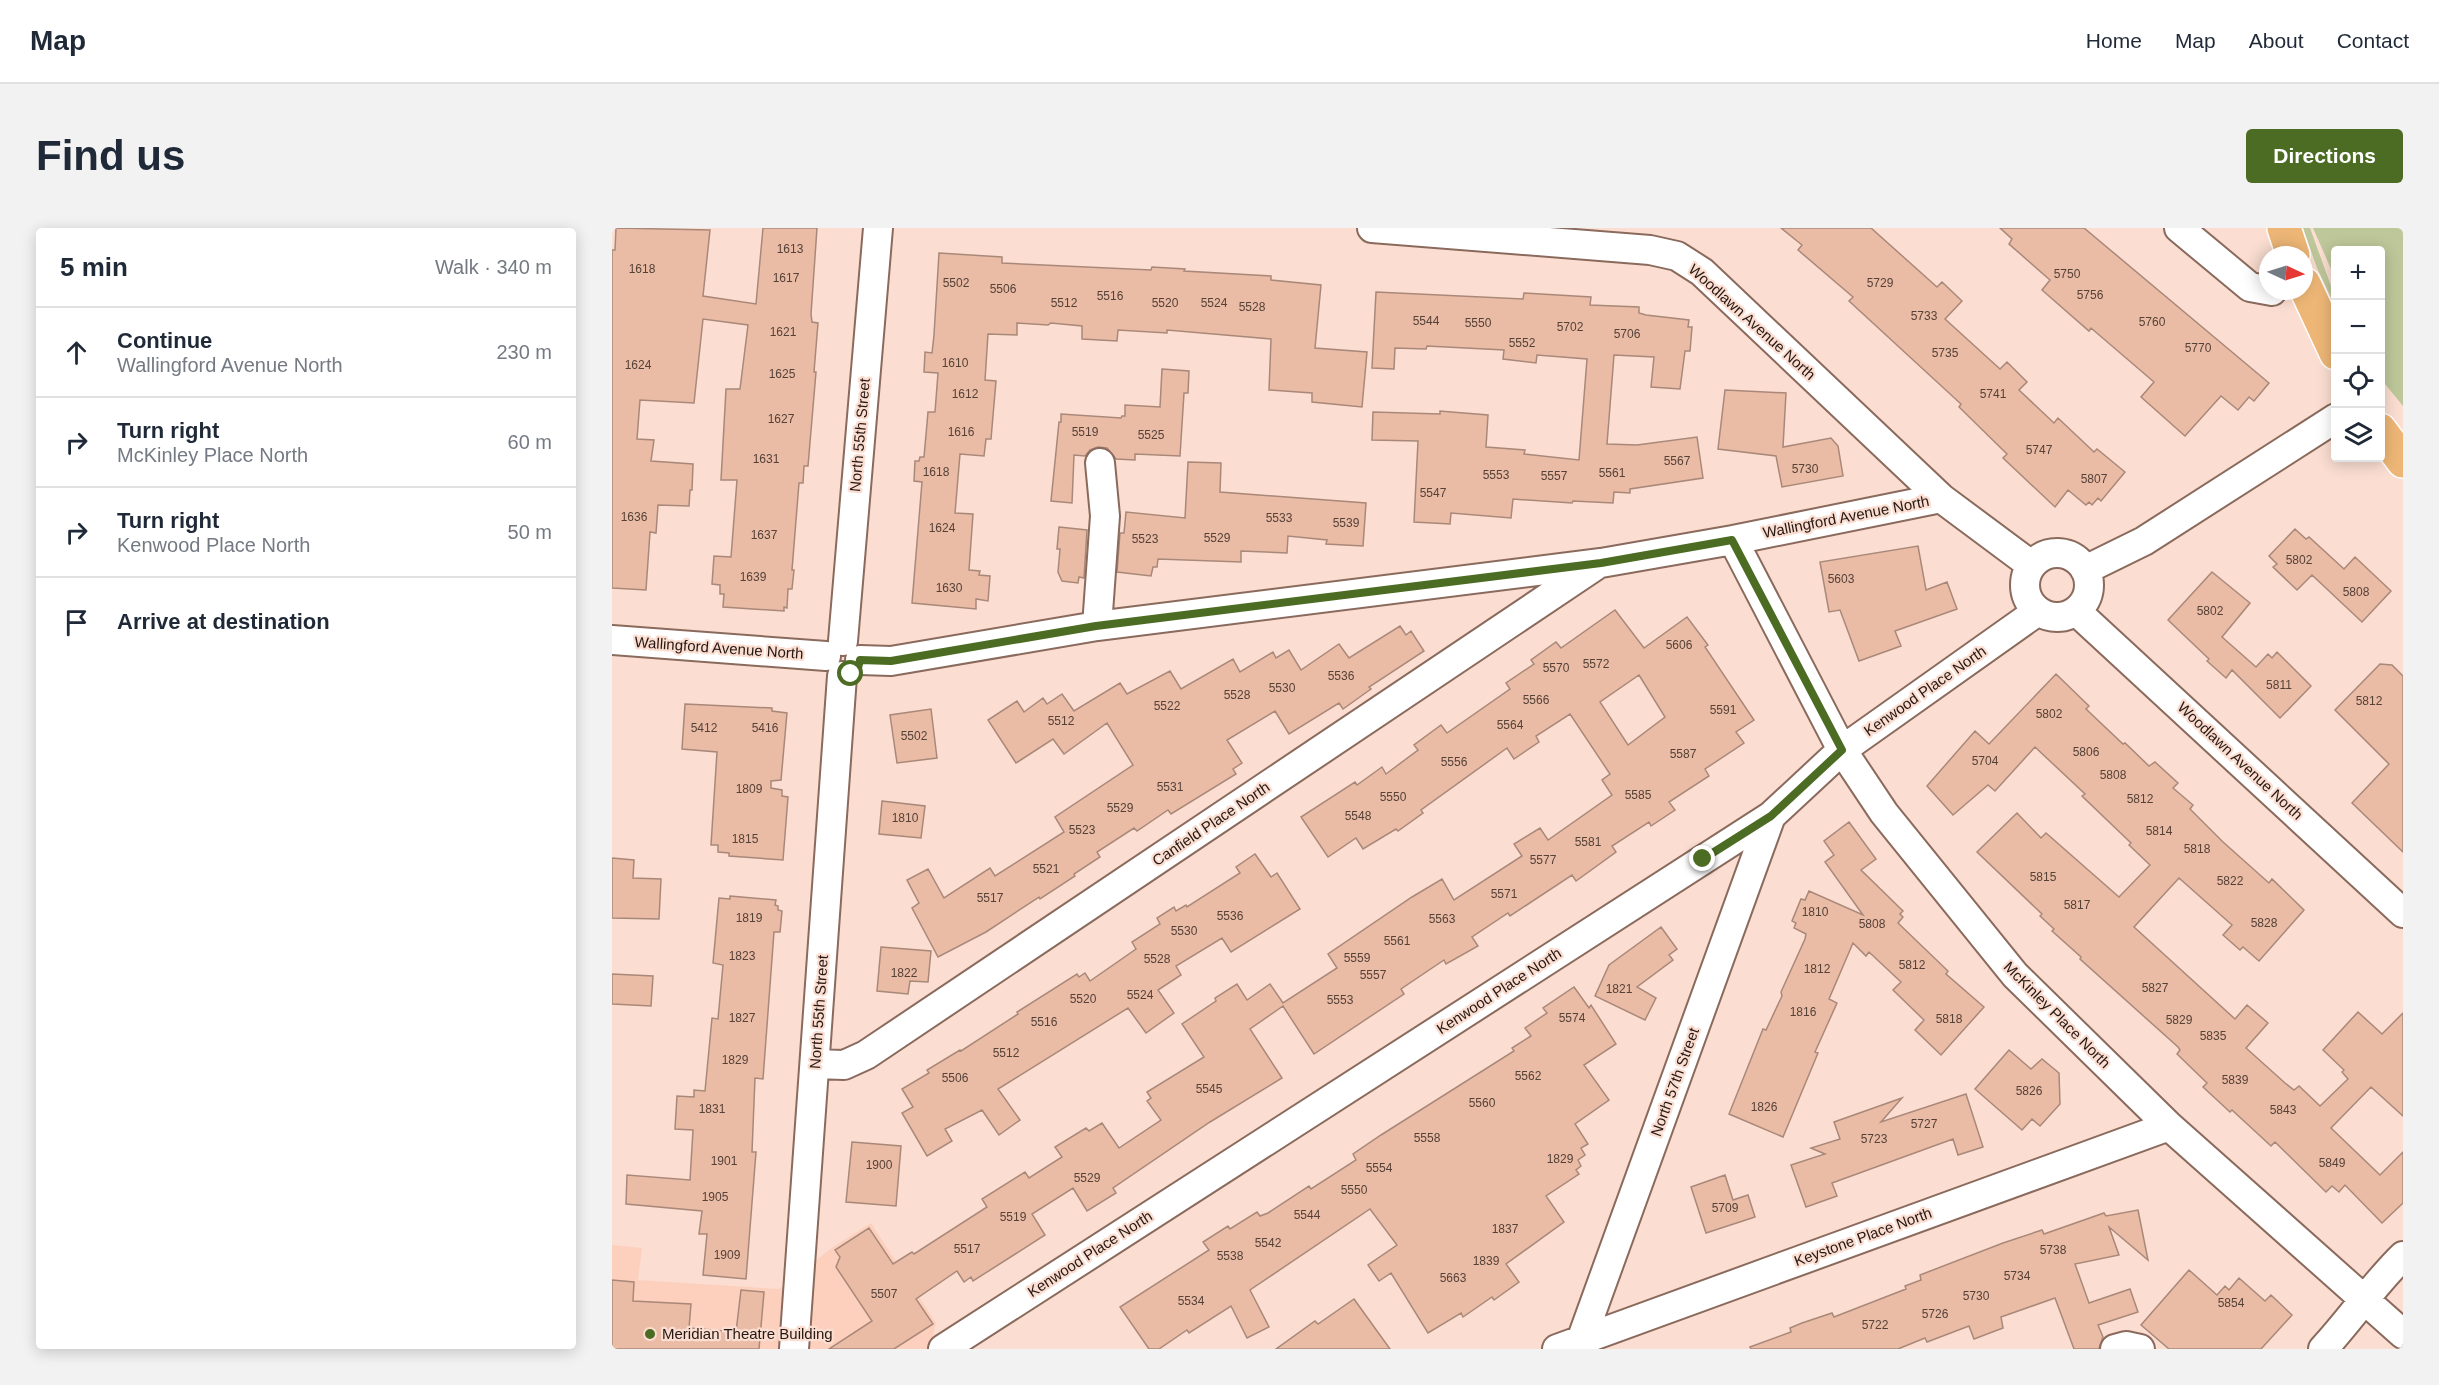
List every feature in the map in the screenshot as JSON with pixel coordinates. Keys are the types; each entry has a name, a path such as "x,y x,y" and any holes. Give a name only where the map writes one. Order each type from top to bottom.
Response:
{"main road":[{"path":"2283,228 2290,246"},
{"path":"2311,300 2331,342"},
{"path":"2385,437 2403,461"}],"street":[{"name":"North 55th Street","path":"794,1349 843,658 878,228"},
{"name":"Woodlawn Avenue North","path":"1372,228 1518,234 1650,250 1671,254 1691,264 1941,498 2031,565"},
{"path":"2179,228 2250,287 2259,289"},
{"path":"2085,570 2144,540 2331,420"},
{"path":"1096,626 1105,516 1100,463"},
{"name":"Wallingford Avenue North","path":"612,640 891,661 1096,626 1601,563 1732,540 1941,498"},
{"name":"McKinley Place North","path":"1732,540 1842,750 1884,813 2015,975 2169,1126 2403,1334"},
{"path":"2058,553 2068,555 2077,560 2085,570 2089,588 2086,599 2076,611 2059,617 2048,616 2038,611 2030,603 2025,584 2031,565 2039,558 2058,553"},
{"name":"Canfield Place North","path":"815,1064 844,1065 866,1055 1601,563"},
{"name":"Kenwood Place North","path":"943,1349 1771,816 1842,750 2038,611"},
{"name":"Woodlawn Avenue North","path":"2076,611 2403,913"},
{"name":"North 57th Street","path":"1572,1346 1771,816"},
{"name":"Keystone Place North","path":"1572,1346 2169,1126"},
{"path":"2323,1349 2403,1256"},
{"path":"2115,1349 2126,1346 2140,1349"}],"shaded area":[{"path":"871,1223 936,1323 930,1349 612,1349 612,1245 642,1248 638,1280 779,1289 833,1247"}],"green space":[{"path":"2303,228 2310,228 2331,286 2331,298 2313,257 2313,246 2309,246"},
{"path":"2313,228 2403,228 2403,406 2385,384 2385,246 2331,246 2331,269"}],"building":[{"path":"616,228 710,230 703,296 756,304 763,228 817,228 811,314 812,322 818,323 808,466 804,466 803,483 799,483 792,589 788,589 787,608 784,607 784,611 723,607 724,594 720,594 720,585 712,584 714,556 731,557 737,480 721,480 726,389 740,389 748,325 703,319 694,403 640,400 637,439 654,440 651,461 693,464 692,490 690,490 689,506 658,505 656,533 650,532 646,590 612,588 612,250 615,250"},
{"path":"1781,228 1871,228 1937,287 1942,282 1962,301 1945,319 2000,369 2007,362 2027,382 2019,390 2054,423 2058,418 2094,452 2097,449 2125,472 2101,501 2098,498 2092,505 2089,502 2086,505 2068,490 2055,507 2003,458 2007,454 1959,407 1961,404 1849,301 1853,297 1798,250 1802,245"},
{"path":"2000,228 2084,228 2269,383 2254,401 2249,397 2238,410 2221,396 2185,436 2141,397 2154,382 2091,328 2089,331 2042,290 2050,280 2009,244 2012,239"},
{"path":"939,253 1002,257 1002,263 1151,270 1152,267 1271,276 1271,280 1321,285 1315,348 1367,352 1362,407 1312,402 1312,393 1269,390 1271,339 1167,330 1167,333 1118,330 1117,341 1082,339 1082,326 1051,323 1048,325 1017,323 1017,335 988,334 985,380 996,381 991,439 986,439 984,456 960,454 955,513 973,514 969,570 980,571 979,575 990,576 988,601 976,599 976,609 912,603 922,482 914,481 915,461 924,457 928,412 935,412 938,373 924,372 925,352 932,353"},
{"path":"1376,292 1523,299 1524,293 1591,297 1590,305 1639,307 1639,313 1646,315 1689,320 1688,327 1692,327 1690,351 1685,351 1680,389 1651,387 1654,357 1614,355 1607,444 1637,445 1697,437 1703,478 1630,489 1630,493 1614,492 1613,503 1513,499 1511,518 1451,513 1450,524 1414,522 1418,441 1372,440 1373,412 1440,414 1440,411 1488,415 1486,447 1525,450 1524,454 1579,460 1587,359 1537,355 1536,363 1503,359 1504,350 1427,346 1426,349 1395,348 1394,369 1372,368"},
{"path":"1162,369 1189,371 1188,393 1184,393 1180,456 1135,454 1135,460 1116,459 1107,448 1098,447 1090,450 1085,456 1074,455 1072,503 1051,501 1061,414 1121,418 1125,416 1125,405 1160,407"},
{"path":"1725,390 1786,393 1783,447 1831,438 1838,446 1843,476 1782,487 1776,456 1718,449"},
{"path":"1188,462 1221,463 1220,492 1366,503 1363,546 1326,544 1327,540 1288,536 1287,553 1241,551 1241,562 1158,559 1157,567 1153,567 1151,576 1117,572 1120,533 1124,533 1126,512 1185,518"},
{"path":"1059,527 1087,530 1084,578 1079,577 1078,583 1062,581 1058,572"},
{"path":"2295,529 2306,539 2309,537 2344,569 2355,557 2391,591 2362,622 2312,575 2297,590 2273,567 2277,564 2269,556"},
{"path":"1918,546 1926,590 1947,582 1957,609 1895,631 1901,646 1859,661 1840,610 1829,612 1820,562"},
{"path":"2212,572 2250,603 2222,637 2256,667 2268,654 2272,658 2277,652 2311,686 2280,718 2232,670 2226,678 2168,620"},
{"path":"1615,610 1644,648 1687,617 1708,645 1705,647 1754,720 1736,732 1744,743 1705,769 1709,776 1669,802 1675,810 1651,826 1649,822 1612,846 1616,852 1576,881 1572,875 1510,916 1508,913 1472,937 1478,946 1446,964 1444,960 1401,989 1404,994 1314,1054 1283,1006 1250,1029 1282,1078 1210,1122 1113,1188 1116,1193 1087,1211 1073,1188 1032,1214 1045,1235 973,1281 971,1277 964,1282 957,1271 916,1299 933,1324 894,1349 829,1349 872,1321 836,1267 840,1257 835,1250 869,1228 893,1264 912,1252 914,1254 987,1207 982,1199 1025,1172 1029,1178 1062,1157 1055,1147 1086,1128 1089,1131 1102,1123 1119,1148 1161,1120 1147,1101 1151,1098 1147,1092 1204,1057 1182,1024 1216,1001 1215,998 1237,984 1247,1000 1270,984 1283,1003 1337,968 1328,954 1412,897 1442,879 1454,900 1522,856 1514,844 1540,828 1548,840 1612,795 1602,780 1610,774 1570,714 1536,736 1539,742 1514,759 1507,748 1421,810 1423,813 1398,831 1396,829 1363,849 1356,838 1328,857 1301,817 1355,782 1357,785 1382,767 1386,774 1418,750 1414,745 1441,725 1447,733 1510,689 1506,683 1534,664 1531,660 1556,642 1561,648","holes":["1639,675 1665,717 1628,745 1600,702"]},
{"path":"1400,626 1406,635 1411,631 1424,651 1369,687 1371,689 1343,709 1339,703 1289,734 1275,711 1227,740 1242,763 1233,769 1236,774 1171,814 1168,810 1137,831 1134,828 1097,852 1100,857 1074,874 1075,876 986,932 938,957 912,908 919,903 907,880 928,869 944,898 990,868 995,876 1064,832 1055,817 1133,765 1107,723 1064,754 1053,739 1016,763 988,720 1017,701 1024,712 1043,698 1047,704 1062,694 1074,711 1120,683 1127,694 1170,671 1181,689 1233,659 1240,672 1273,652 1276,658 1289,650 1301,670 1339,644 1349,658"},
{"path":"2380,664 2392,665 2403,676 2403,852 2352,803 2389,764 2335,710"},
{"path":"2056,674 2089,706 2086,709 2123,744 2125,743 2149,766 2155,762 2178,783 2173,788 2193,805 2190,809 2223,842 2269,883 2272,879 2304,910 2259,961 2243,947 2240,950 2223,935 2232,925 2179,878 2134,927 2235,1019 2247,1005 2268,1023 2246,1048 2285,1083 2294,1090 2299,1086 2320,1106 2348,1079 2342,1072 2344,1070 2323,1050 2358,1012 2382,1034 2403,1013 2403,1116 2371,1087 2331,1128 2380,1175 2403,1152 2403,1203 2382,1223 2345,1185 2339,1192 2332,1186 2326,1192 2275,1142 2271,1146 2232,1110 2230,1112 2203,1087 2207,1083 2177,1054 2180,1050 2178,1047 2080,959 2081,957 2052,931 2054,929 2040,916 2042,914 1977,852 2017,813 2041,838 2046,833 2119,897 2150,865 2129,845 2131,843 2082,796 2085,794 2035,747 1995,791 1988,785 1953,815 1927,786 1975,731 1989,744"},
{"path":"685,704 772,708 772,711 787,713 781,780 771,781 771,788 782,790 782,796 788,797 783,860 729,856 729,853 718,852 718,845 711,845 717,752 682,749"},
{"path":"931,709 937,758 897,763 890,715"},
{"path":"882,801 925,806 921,838 879,834"},
{"path":"1849,822 1876,859 1861,870 1903,911 1900,914 1903,917 1898,923 1948,971 1946,974 1984,1007 1941,1055 1915,1030 1924,1020 1893,990 1901,982 1869,952 1866,956 1853,943 1829,999 1837,1003 1815,1052 1818,1053 1783,1137 1729,1114 1763,1029 1766,1030 1782,996 1781,992 1805,939 1806,934 1794,928 1796,923 1792,921 1801,899 1805,900 1809,891 1863,915 1825,862 1834,855 1824,841"},
{"path":"1255,854 1271,877 1277,873 1300,909 1231,952 1222,938 1176,966 1181,975 1158,990 1174,1013 1146,1033 1128,1008 998,1089 1020,1120 999,1135 982,1110 945,1129 952,1141 927,1156 902,1113 913,1107 902,1089 929,1073 927,1070 961,1051 1077,974 1079,977 1085,973 1090,981 1136,949 1132,942 1160,924 1157,918 1174,907 1176,911 1186,905 1187,907 1240,873 1236,867"},
{"path":"612,858 634,860 633,878 661,879 659,919 612,918"},
{"path":"730,896 776,900 775,905 778,906 778,910 782,911 780,932 774,932 763,1079 755,1078 752,1152 756,1152 746,1279 703,1275 707,1234 699,1234 702,1211 626,1204 627,1175 690,1180 693,1130 675,1129 677,1096 694,1097 694,1090 705,1091 712,1018 718,1019 723,965 713,963 719,898 730,899"},
{"path":"1661,927 1677,949 1669,955 1673,960 1637,987 1656,998 1645,1020 1595,996 1609,965"},
{"path":"881,947 931,951 928,982 910,981 908,994 877,991"},
{"path":"612,974 653,976 651,1006 612,1004"},
{"path":"1574,987 1589,1008 1591,1005 1616,1044 1584,1065 1609,1100 1575,1124 1588,1144 1581,1148 1585,1155 1578,1160 1581,1166 1576,1170 1579,1174 1546,1196 1564,1222 1506,1264 1519,1282 1494,1300 1492,1297 1463,1317 1461,1313 1428,1333 1391,1273 1379,1281 1368,1265 1397,1245 1370,1209 1250,1290 1269,1327 1247,1338 1231,1306 1189,1333 1187,1330 1159,1349 1149,1349 1120,1307 1209,1250 1203,1242 1228,1226 1230,1229 1257,1212 1260,1216 1268,1213 1309,1186 1311,1189 1356,1160 1353,1154 1514,1051 1512,1048 1531,1036 1525,1028 1547,1013 1543,1008"},
{"path":"2009,1050 2031,1069 2042,1059 2059,1073 2060,1104 2040,1126 2032,1119 2022,1130 1975,1089"},
{"path":"1966,1094 1983,1147 1958,1155 1953,1139 1832,1183 1837,1196 1806,1207 1791,1165 1825,1154 1811,1148 1840,1139 1834,1122 1902,1098 1881,1122"},
{"path":"852,1142 901,1146 896,1206 846,1202"},
{"path":"1725,1175 1733,1200 1748,1195 1755,1217 1706,1233 1691,1187"},
{"path":"2138,1210 2148,1260 2109,1227 2119,1255 2075,1264 2089,1303 2130,1289 2138,1312 2098,1325 2103,1337 2099,1349 2074,1349 2055,1298 2001,1317 2003,1328 1974,1339 1969,1326 1927,1342 1925,1338 1898,1349 1751,1349 1750,1347 1791,1332 1790,1328 1802,1323 1832,1313 1834,1317 1906,1289 1905,1286 1921,1280 1920,1275 2003,1243 2042,1230 2044,1234 2104,1213 2106,1216"},
{"path":"2189,1270 2217,1295 2225,1286 2229,1290 2239,1278 2265,1301 2271,1295 2292,1315 2261,1349 2169,1349 2141,1325"},
{"path":"612,1280 634,1282 633,1301 691,1304 689,1328 736,1332 741,1290 764,1292 759,1349 612,1349"},
{"path":"1354,1299 1390,1349 1276,1349 1315,1321 1318,1324"}],"place":[{"name":"Meridian Theatre Building","path":"650,1334"}],"route":[{"path":"851,674 858,668 860,660 891,661 1096,626 1601,563 1732,540 1842,750 1771,816 1703,859"}]}
